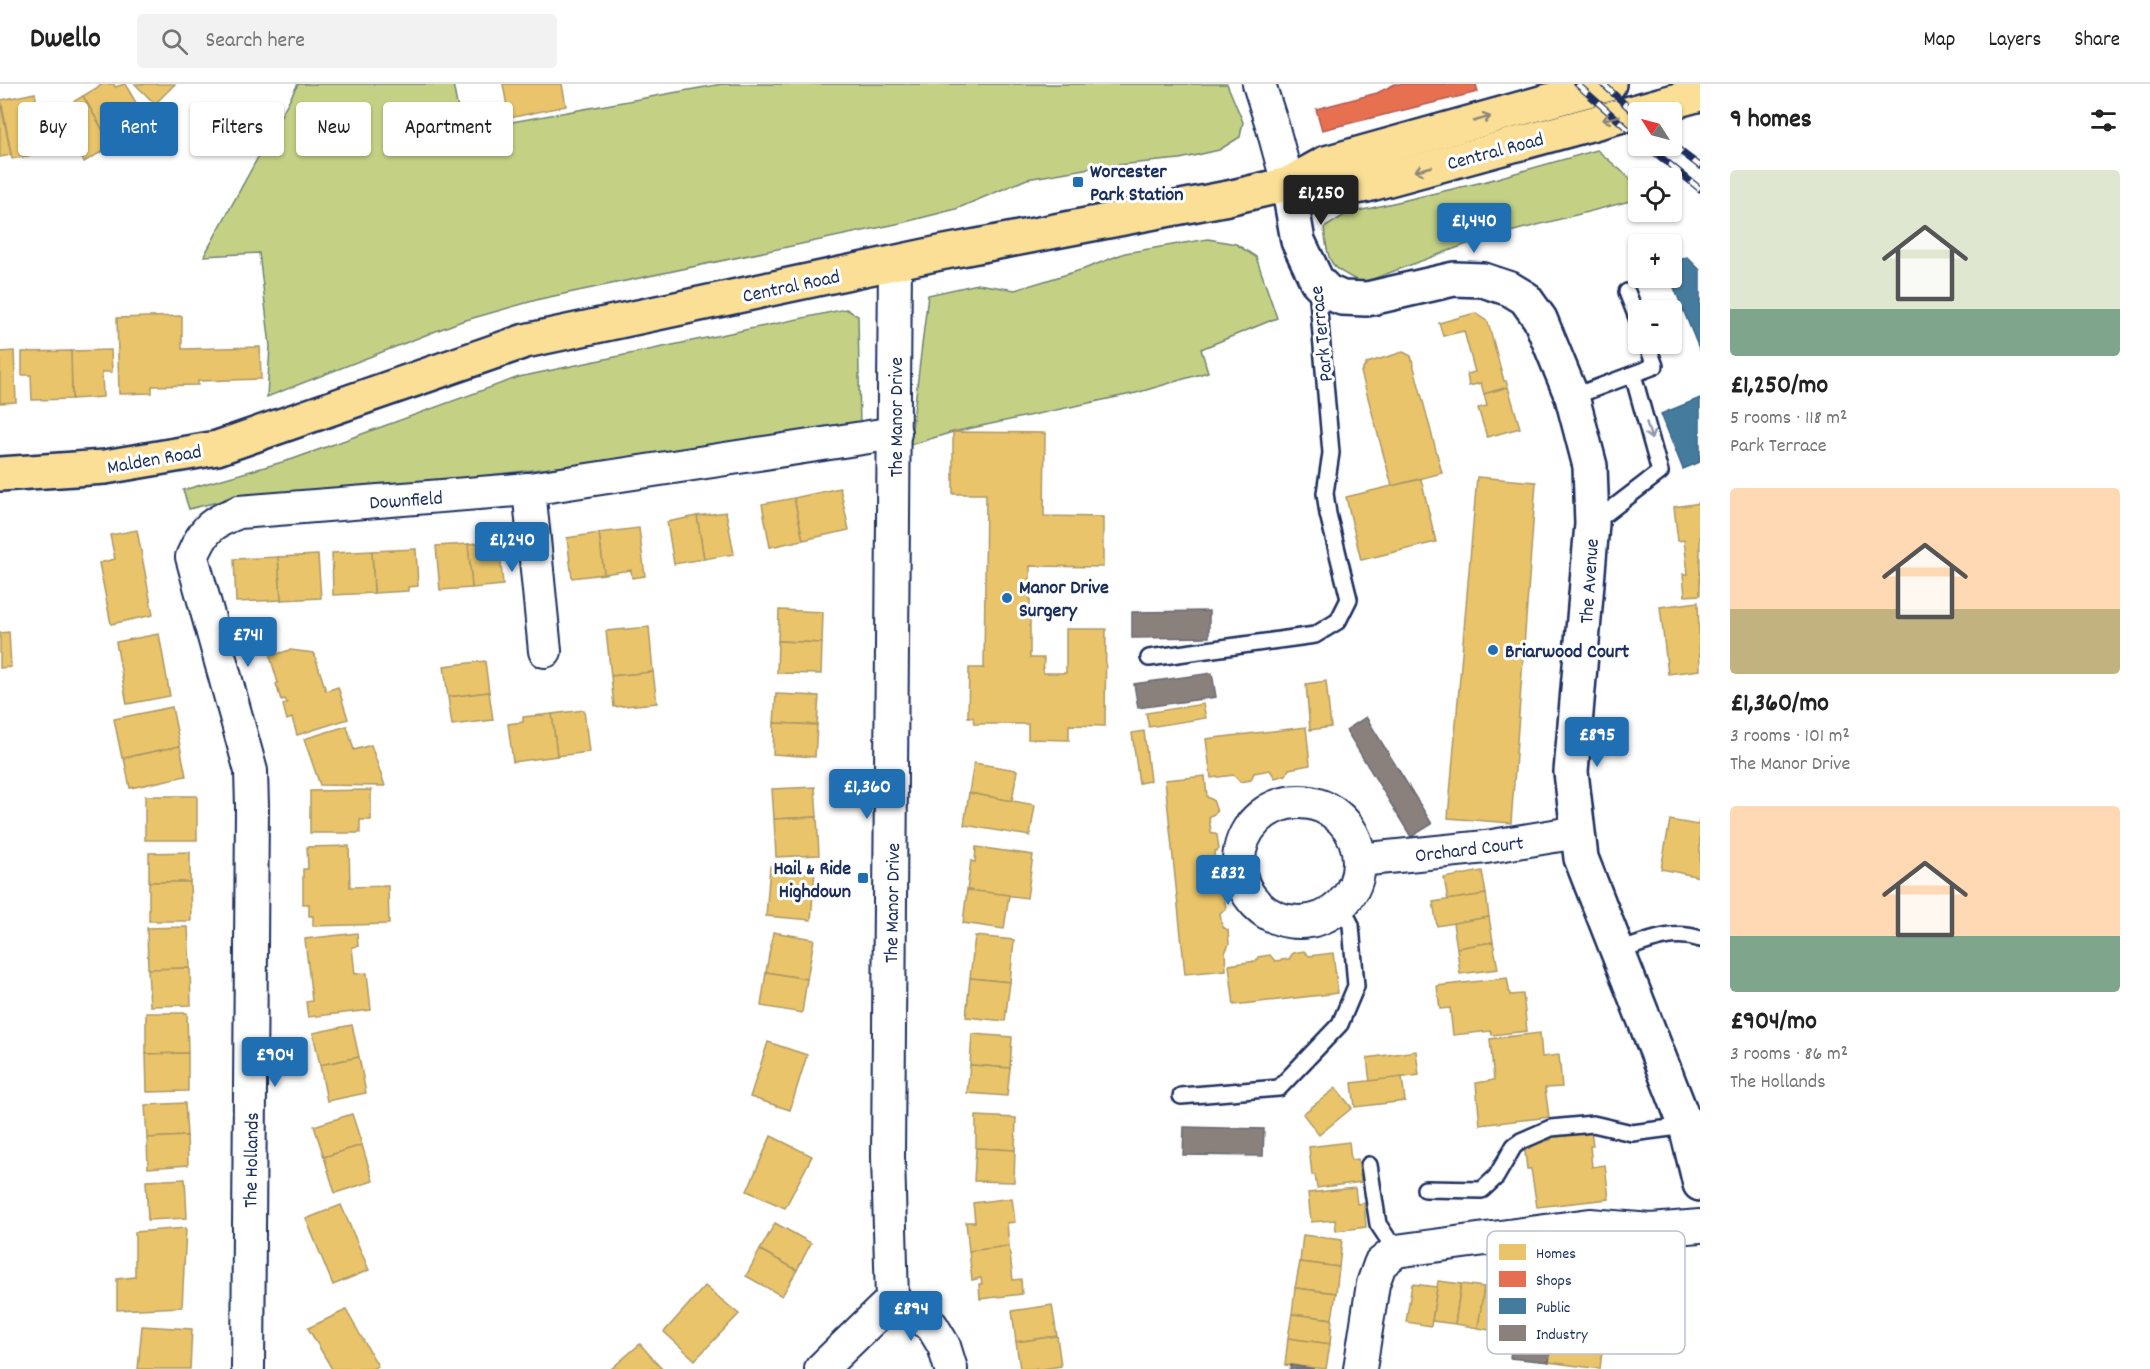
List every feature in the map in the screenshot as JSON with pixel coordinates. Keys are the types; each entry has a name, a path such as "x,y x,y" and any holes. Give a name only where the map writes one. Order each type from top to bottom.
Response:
{"main road":[{"name":"Central Road","path":"304,419 413,378 525,341 1288,184 1326,163 1609,84"},
{"name":"Central Road","path":"1288,184 1333,191 1367,185 1700,94"},
{"name":"Malden Road","path":"0,474 105,467 217,448 304,419"}],"street":[{"path":"1268,93 1288,184"},
{"name":"Park Terrace","path":"1288,184 1298,241 1317,281"},
{"name":"The Manor Drive","path":"892,1300 888,1156 896,263"},
{"name":"The Avenue","path":"1317,281 1329,292 1342,298 1367,298 1454,279 1484,280 1510,289 1525,298 1540,319 1572,397 1590,466 1592,524 1571,772 1581,858 1693,1141 1700,1184"},
{"name":"Downfield","path":"252,807 251,771 192,557 202,535 218,520 239,512 529,489 895,433"},
{"path":"529,489 545,651"},
{"path":"1300,801 1320,805 1338,815 1351,830 1358,849 1359,860 1359,869 1353,888 1341,905 1325,916 1306,922 1287,921 1269,914 1254,901 1244,885 1239,866 1241,847 1248,829 1262,814 1280,805 1300,801"},
{"name":"The Hollands","path":"248,1369 252,807"},
{"name":"Orchard Court","path":"1359,860 1486,847 1578,832"},
{"path":"1545,1231 1590,1225 1651,1230 1700,1226"},
{"path":"1360,1369 1373,1284 1380,1264 1396,1251 1487,1239"},
{"path":"821,1369 892,1300 932,1326 944,1346 951,1369"}],"lane":[{"name":"Park Terrace","path":"1149,658 1315,635 1338,621 1349,599 1325,494 1331,453 1317,281"},
{"path":"1627,292 1630,300"},
{"path":"1572,397 1655,366 1651,354"},
{"path":"1592,524 1660,472 1633,375"},
{"path":"1181,1096 1279,1088 1340,1024 1356,986 1352,925 1341,905"},
{"path":"1617,952 1665,936 1692,936 1700,939"},
{"path":"1425,1190 1482,1190 1496,1178 1514,1146 1551,1128 1593,1124 1632,1133 1693,1141"},
{"path":"1369,1165 1378,1224 1396,1251"}],"green space":[{"path":"298,84 453,84 456,102 383,102 383,156 513,156 513,122 722,84 1227,84 1243,122 1240,137 1219,150 1180,159 1096,167 1027,179 956,209 901,223 540,299 459,322 267,397 270,346 259,253 204,256 259,156 284,156 284,110"},
{"path":"1597,150 1628,176 1628,202 1475,241 1362,283 1336,268 1332,263 1327,250 1324,228 1346,214 1487,181"},
{"path":"1208,239 1236,244 1256,257 1277,318 1201,349 1208,372 1136,393 953,432 910,445 928,295 978,284 1015,290 1084,269 1125,253"},
{"path":"846,309 858,316 860,431 415,484 225,500 189,509 183,490 293,459 519,377"}],"building: Homes":[{"path":"103,84 114,84 115,87 125,84 136,102 100,102 100,125 83,96"},
{"path":"135,84 175,84 157,102 153,102"},
{"path":"503,84 562,84 566,106 513,117 513,102 506,102"},
{"path":"35,93 37,102 18,102 18,156 29,156 12,159 1,100"},
{"path":"83,96 86,102 73,102"},
{"path":"0,100 11,155 0,157"},
{"path":"88,105 100,125 100,153 84,162 81,156 88,156"},
{"path":"1475,313 1488,322 1504,381 1508,387 1484,394 1481,383 1469,386 1467,374 1475,372 1464,331 1443,336 1439,323"},
{"path":"182,316 182,349 260,347 261,379 198,381 198,385 152,386 152,393 119,394 117,318"},
{"path":"111,350 112,372 102,372 103,397 72,399 71,351"},
{"path":"14,351 16,402 0,403 0,352"},
{"path":"71,351 72,399 32,400 31,375 22,375 22,352"},
{"path":"1403,352 1411,356 1442,473 1392,486 1361,372 1367,363"},
{"path":"1508,387 1520,428 1487,437 1478,408 1487,406 1484,394"},
{"name":"Manor Drive Surgery","path":"953,432 1045,433 1044,516 1103,517 1103,567 1030,566 1030,658 1044,658 1043,673 1066,673 1066,629 1106,629 1105,726 1069,725 1069,740 1028,739 1028,724 974,724 973,717 968,717 969,668 984,668 986,494 953,494"},
{"name":"Briarwood Court","path":"1477,477 1536,482 1511,823 1448,818"},
{"path":"1421,479 1436,542 1361,560 1346,497"},
{"path":"840,488 849,530 803,540 794,498"},
{"path":"794,498 803,540 770,547 762,504"},
{"path":"1700,503 1700,595 1685,596 1683,574 1688,574 1684,540 1678,541 1674,507"},
{"path":"726,512 734,554 704,559 697,516"},
{"path":"697,516 704,559 674,564 667,522"},
{"path":"639,528 645,576 632,578 631,570 604,574 599,533"},
{"path":"137,530 153,615 111,624 99,563 115,559 110,535"},
{"path":"599,533 604,574 572,578 567,538"},
{"path":"499,541 503,585 472,588 468,544"},
{"path":"468,544 472,588 440,590 436,546"},
{"path":"416,549 418,586 408,587 408,591 374,593 372,551"},
{"path":"372,551 374,593 333,595 332,553"},
{"path":"318,555 321,598 281,600 278,557"},
{"path":"278,557 281,600 236,602 234,559"},
{"path":"1698,602 1700,670 1668,674 1660,607"},
{"path":"779,610 823,612 822,643 778,641"},
{"path":"649,627 653,672 611,676 606,631"},
{"path":"9,632 11,667 0,668 0,633"},
{"path":"159,634 170,696 127,704 116,642"},
{"path":"778,641 822,643 821,674 777,673"},
{"path":"290,650 314,653 326,691 338,687 348,719 297,735 292,718 287,720 283,705 287,703 285,699 281,700 270,656"},
{"path":"485,661 489,692 448,697 444,666"},
{"path":"653,672 657,703 614,707 611,676"},
{"path":"1326,681 1331,727 1310,730 1306,684"},
{"path":"489,692 493,720 452,725 448,697"},
{"path":"776,694 819,696 817,725 774,723"},
{"path":"1203,704 1206,718 1149,727 1146,713"},
{"path":"172,707 180,746 122,758 114,719"},
{"path":"584,710 589,752 557,756 552,714"},
{"path":"552,714 557,756 513,762 508,724 523,722 523,717"},
{"path":"774,723 817,725 815,757 773,754"},
{"path":"347,726 354,750 371,745 385,786 320,785 304,739"},
{"path":"1306,727 1310,765 1289,769 1286,775 1275,778 1270,770 1254,773 1251,780 1240,782 1234,775 1211,778 1206,739"},
{"path":"1144,731 1150,781 1139,783 1132,733"},
{"path":"180,746 186,776 130,788 124,758"},
{"path":"974,763 1017,770 1012,801 969,793"},
{"path":"1205,776 1207,797 1213,800 1217,812 1209,817 1211,832 1217,835 1219,849 1214,852 1218,892 1224,895 1226,909 1220,913 1222,927 1228,930 1229,944 1225,953 1226,970 1185,974 1165,780"},
{"path":"815,787 817,817 774,819 772,789"},
{"path":"371,790 371,820 360,820 360,833 310,833 310,791"},
{"path":"969,793 1035,805 1030,836 964,825"},
{"path":"145,796 197,796 197,840 145,840"},
{"path":"1700,815 1700,877 1661,869 1670,820 1698,825"},
{"path":"817,817 819,855 776,857 774,819"},
{"path":"349,846 350,887 388,886 389,924 313,926 313,916 309,916 309,904 303,904 303,869 308,869 307,847"},
{"path":"976,847 1033,855 1027,898 967,890 971,861 975,862"},
{"path":"190,852 190,882 149,882 149,853"},
{"path":"770,866 815,870 811,920 766,916"},
{"path":"1482,871 1486,894 1448,900 1444,878"},
{"path":"149,882 190,882 191,921 149,921"},
{"path":"967,890 1009,895 1004,929 963,923"},
{"path":"1486,894 1489,917 1437,926 1433,902"},
{"path":"1489,917 1493,942 1457,948 1453,923"},
{"path":"188,927 190,968 148,969 147,928"},
{"path":"773,932 814,939 807,979 766,972"},
{"path":"357,933 358,946 352,947 355,974 367,973 371,1010 308,1017 306,1002 312,1001 305,939"},
{"path":"975,936 1014,940 1010,982 970,978"},
{"path":"1493,942 1498,969 1460,974 1457,948"},
{"path":"1304,951 1309,956 1333,953 1338,993 1234,1005 1229,965 1256,961 1258,957 1270,955 1275,961 1289,959 1293,953"},
{"path":"190,968 191,1005 150,1006 148,969"},
{"path":"766,972 807,979 802,1013 761,1006"},
{"path":"970,978 1010,982 1005,1021 966,1017"},
{"path":"1507,978 1510,995 1523,994 1527,1031 1492,1035 1491,1031 1453,1035 1450,1008 1440,1009 1437,986"},
{"path":"146,1013 187,1013 188,1053 146,1054"},
{"path":"352,1025 359,1057 320,1065 313,1033"},
{"path":"1540,1033 1542,1057 1559,1055 1562,1087 1545,1088 1549,1117 1480,1125 1476,1083 1494,1080 1490,1039"},
{"path":"972,1034 1012,1037 1010,1068 970,1065"},
{"path":"768,1042 807,1055 790,1110 750,1097"},
{"path":"1416,1051 1419,1075 1370,1082 1367,1058"},
{"path":"188,1053 188,1091 147,1092 146,1054"},
{"path":"359,1057 366,1093 327,1101 320,1065"},
{"path":"970,1065 1010,1068 1007,1096 967,1093"},
{"path":"1402,1077 1405,1101 1355,1107 1352,1083"},
{"path":"1336,1088 1352,1108 1319,1135 1303,1114"},
{"path":"185,1103 187,1136 147,1138 145,1105"},
{"path":"352,1114 362,1145 324,1157 314,1126"},
{"path":"976,1116 1016,1118 1015,1150 976,1148"},
{"path":"1591,1129 1592,1167 1605,1165 1609,1199 1537,1207 1531,1169 1527,1169 1524,1143 1551,1140 1550,1134"},
{"path":"187,1136 188,1165 148,1168 147,1138"},
{"path":"771,1136 812,1156 785,1208 747,1191"},
{"path":"1349,1142 1351,1160 1358,1159 1361,1182 1317,1188 1315,1175 1312,1175 1309,1147"},
{"path":"362,1145 373,1181 335,1193 324,1157"},
{"path":"976,1148 1015,1150 1014,1182 974,1181"},
{"path":"185,1179 187,1218 148,1220 146,1181"},
{"path":"1355,1188 1357,1204 1364,1203 1366,1227 1336,1231 1335,1220 1311,1222 1308,1193"},
{"path":"1012,1198 1015,1222 1007,1223 1009,1246 969,1251 966,1222 975,1222 973,1203"},
{"path":"341,1205 369,1270 333,1285 306,1219"},
{"path":"775,1223 811,1243 797,1270 760,1250"},
{"path":"186,1228 182,1307 117,1310 117,1279 135,1277 135,1232"},
{"path":"1303,1235 1342,1240 1339,1267 1300,1262"},
{"path":"1009,1246 1013,1280 1021,1279 1022,1294 980,1299 981,1278 972,1280 969,1251"},
{"path":"760,1250 797,1270 782,1296 746,1276"},
{"path":"1300,1262 1339,1267 1336,1293 1295,1288"},
{"path":"1438,1281 1461,1284 1455,1324 1432,1321"},
{"path":"1412,1284 1437,1287 1431,1326 1406,1322"},
{"path":"1461,1284 1484,1287 1478,1328 1455,1324"},
{"path":"705,1286 739,1314 695,1360 664,1332"},
{"path":"1484,1287 1487,1287 1487,1330 1478,1328"},
{"path":"1295,1288 1336,1293 1332,1319 1292,1314"},
{"path":"1052,1305 1057,1336 1016,1342 1012,1311"},
{"path":"346,1310 378,1366 372,1369 332,1369 308,1328"},
{"path":"1292,1314 1332,1319 1330,1344 1288,1338"},
{"path":"142,1326 192,1329 190,1369 138,1369"},
{"path":"1057,1336 1061,1366 1020,1369 1016,1342"},
{"path":"1288,1338 1330,1344 1326,1369 1285,1365"},
{"path":"640,1344 662,1369 611,1369"},
{"path":"1550,1354 1602,1354 1600,1369 1549,1362"}],"building: Shops":[{"path":"1395,84 1476,84 1478,92 1322,130 1316,109 1377,93"}],"building: Public":[{"path":"1687,257 1700,270 1700,351 1682,307 1682,300 1679,300 1674,288 1682,288 1682,259"},
{"path":"1700,398 1700,462 1683,469 1661,414"}],"building: Industry":[{"path":"1209,611 1209,637 1132,638 1132,612"},
{"path":"1212,673 1216,697 1138,708 1134,684"},
{"path":"1366,717 1432,824 1411,837 1346,730"},
{"path":"1184,1127 1264,1129 1263,1156 1183,1155"},
{"path":"1510,1354 1550,1354 1549,1362 1510,1358"},
{"path":"1291,1365 1314,1369 1290,1369"}],"railway":[{"path":"1577,84 1628,129"},
{"path":"1603,84 1628,107"},
{"path":"1682,152 1700,166"},
{"path":"1659,156 1700,189"}],"place":[{"name":"Worcester Park Station","path":"1078,182"},
{"name":"Manor Drive Surgery","path":"1007,598"},
{"name":"Briarwood Court","path":"1493,650"},
{"name":"Hail & Ride Highdown","path":"863,878"}]}
